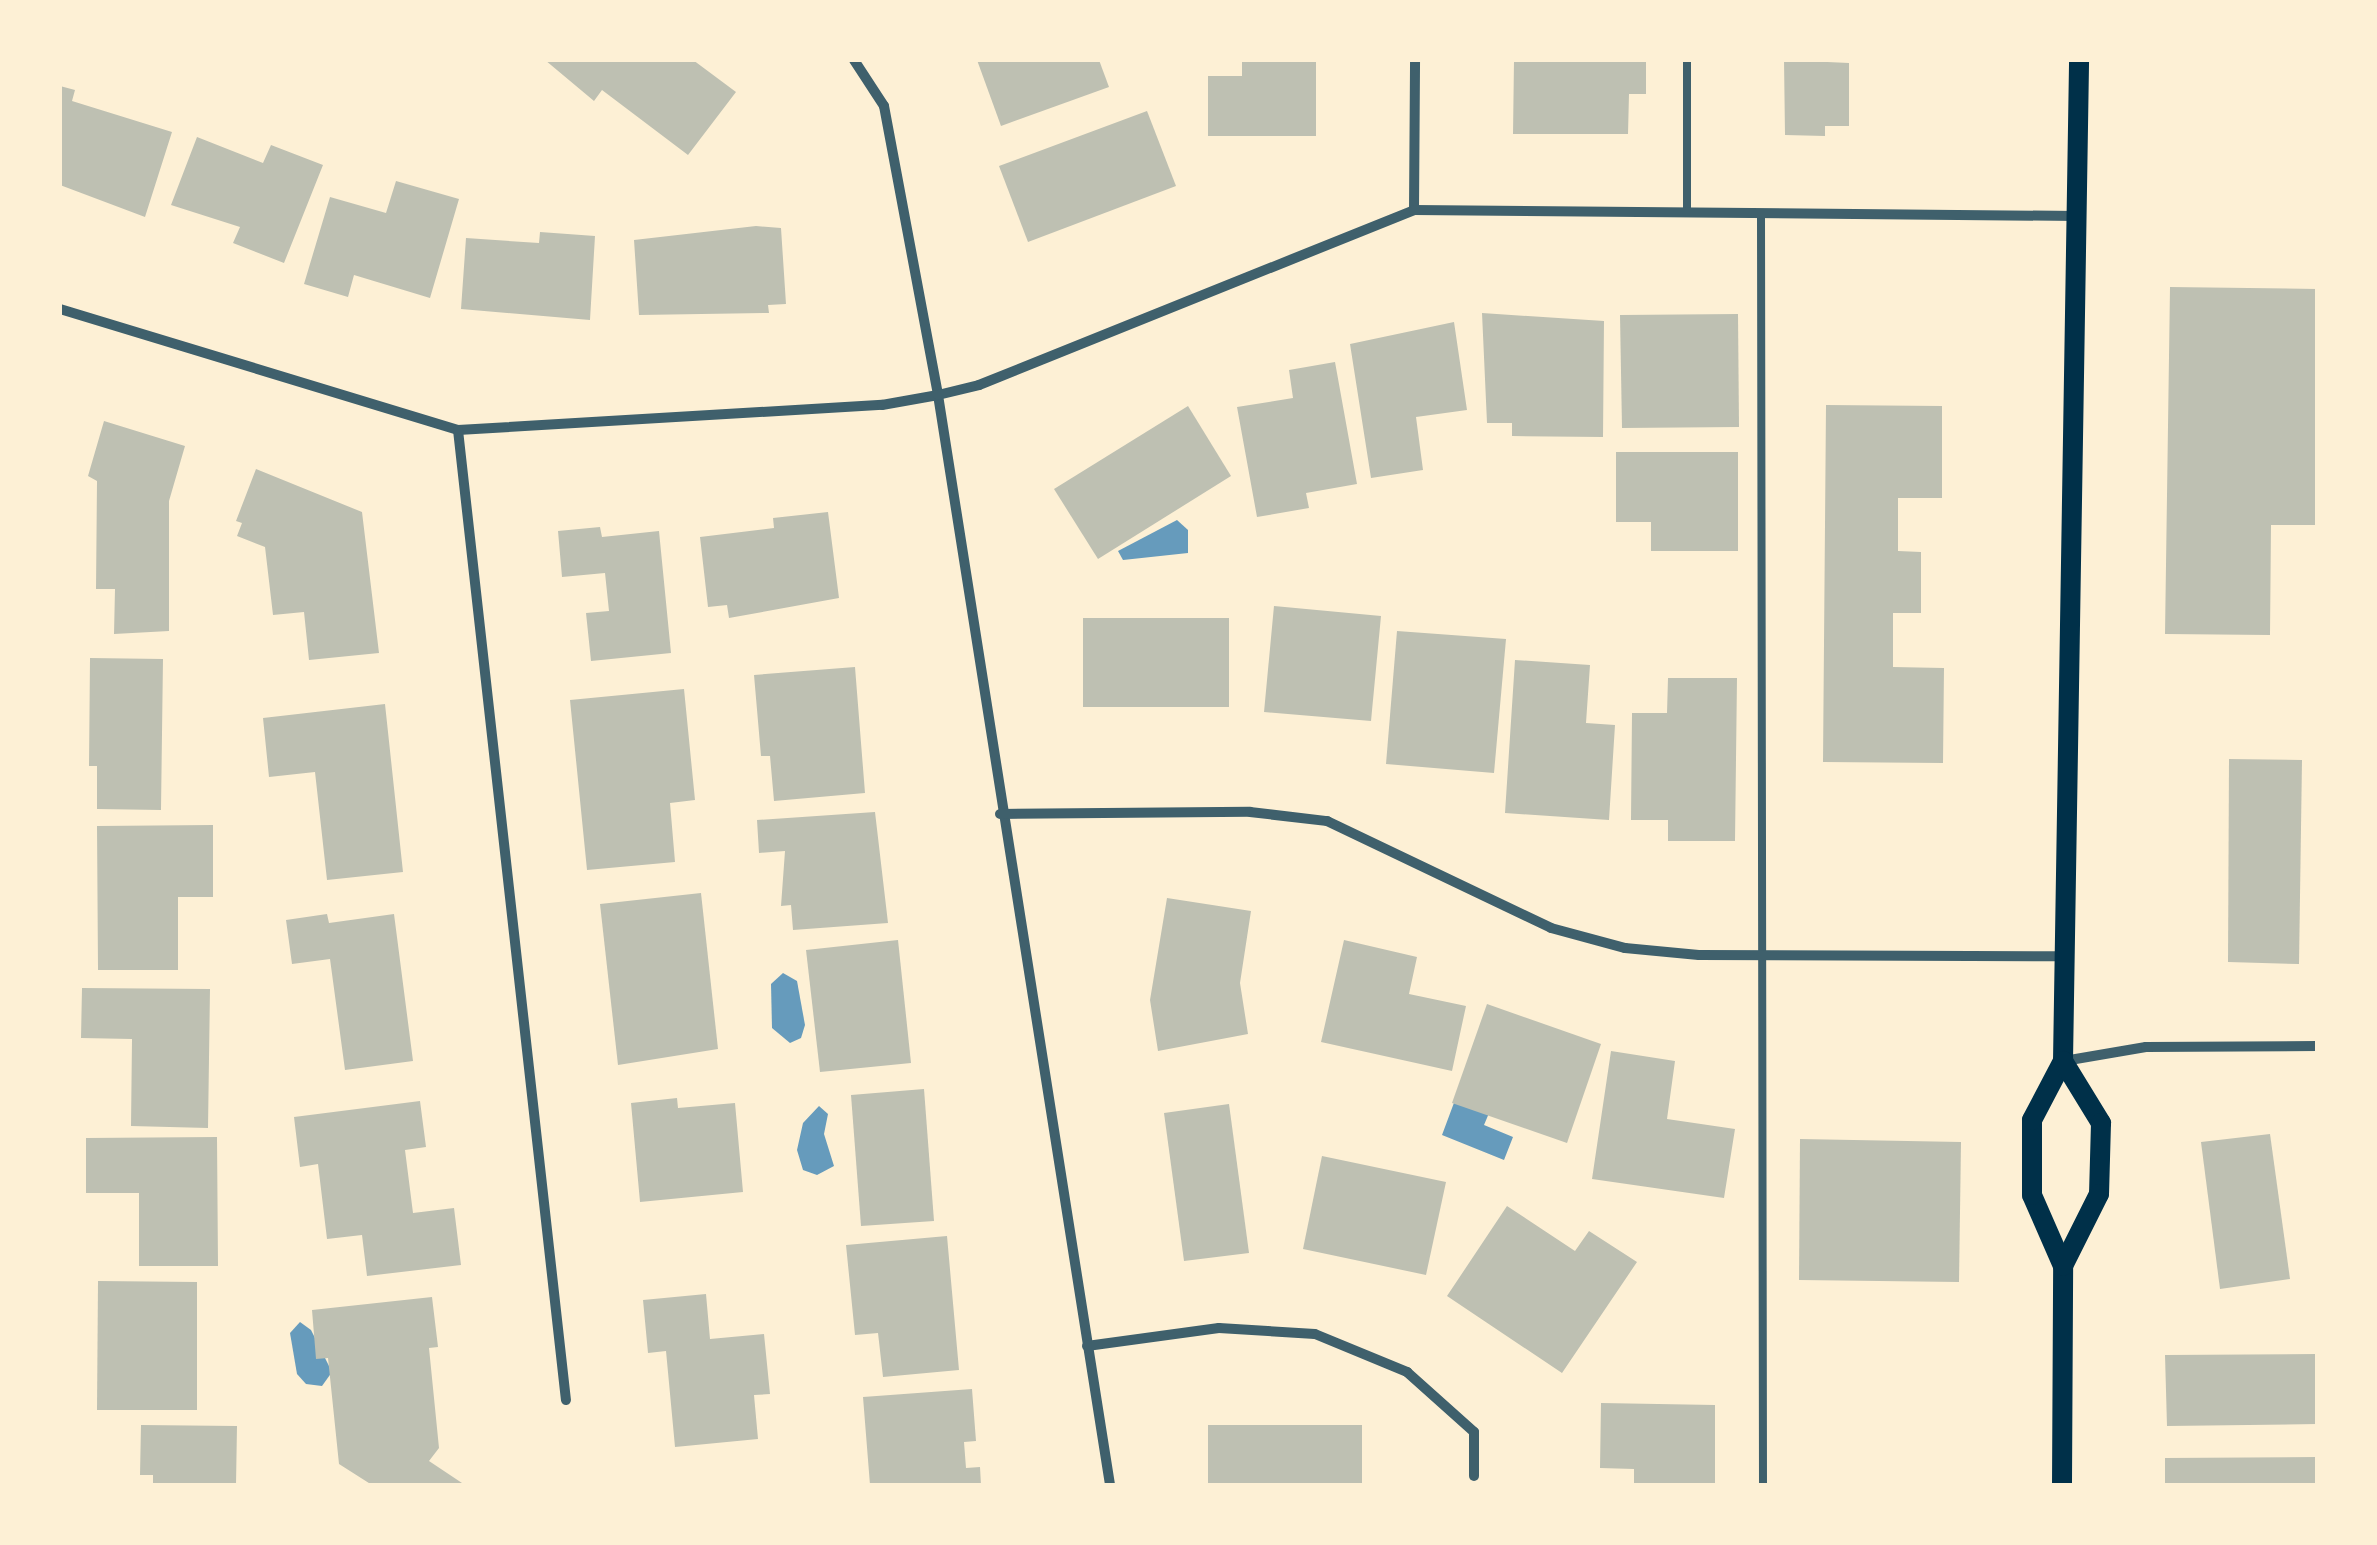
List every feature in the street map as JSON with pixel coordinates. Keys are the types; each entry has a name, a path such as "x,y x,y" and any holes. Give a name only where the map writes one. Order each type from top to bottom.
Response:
{"main road":[{"path":"2062,1485 2063,1266 2032,1195 2032,1120 2063,1061 2061,956 2079,60"},
{"path":"2063,1061 2101,1123 2099,1194 2063,1266"}],"street":[{"path":"854,60 884,106 938,396 1000,814 1110,1485"},
{"path":"1414,60 1414,210"},
{"path":"60,309 458,430 882,405 938,396 979,385 1414,210 2077,216"},
{"path":"458,430 566,1400"},
{"path":"1000,814 1250,812 1327,821 1552,928 1625,948 1761,955 2061,956"},
{"path":"2063,1061 2146,1047 2317,1046"},
{"path":"1087,1346 1219,1328 1314,1334 1407,1372 1474,1432 1474,1476"}],"lane":[{"path":"1687,60 1687,212"},
{"path":"1761,213 1763,1485"}],"water":[{"path":"1177,520 1188,530 1188,553 1123,560 1118,551"},
{"path":"783,973 797,981 805,1025 801,1038 790,1043 772,1028 771,984"},
{"path":"1458,1092 1492,1106 1484,1125 1513,1137 1504,1160 1442,1135"},
{"path":"819,1106 828,1114 824,1134 834,1166 817,1175 803,1170 797,1150 803,1123"},
{"path":"300,1322 311,1330 332,1372 322,1386 306,1384 297,1374 290,1333"}],"building":[{"path":"545,60 693,60 736,92 688,155 602,90 594,101"},
{"path":"977,60 1099,60 1109,87 1001,126"},
{"path":"1242,60 1316,60 1316,136 1208,136 1208,76 1242,76"},
{"path":"1514,60 1646,60 1646,94 1629,94 1628,134 1513,134"},
{"path":"1784,60 1849,63 1849,126 1825,126 1825,136 1785,135"},
{"path":"60,86 75,90 72,101 172,132 145,217 60,185"},
{"path":"1147,111 1176,186 1028,242 999,166"},
{"path":"197,137 263,163 271,145 323,165 284,263 233,243 240,227 171,205"},
{"path":"396,181 459,199 430,298 354,275 348,297 304,284 330,197 386,213"},
{"path":"756,226 781,228 786,304 768,305 769,313 639,315 634,240"},
{"path":"540,232 595,236 590,320 461,309 466,238 539,243"},
{"path":"2170,287 2317,289 2317,525 2271,525 2270,635 2165,634"},
{"path":"1482,313 1604,321 1603,437 1512,436 1512,423 1487,423"},
{"path":"1738,314 1739,427 1622,428 1620,315"},
{"path":"1454,322 1467,410 1416,417 1423,470 1371,478 1350,344"},
{"path":"1335,362 1357,484 1306,493 1309,508 1257,517 1237,407 1293,398 1289,370"},
{"path":"1826,405 1942,406 1942,498 1898,498 1898,551 1921,552 1921,613 1893,613 1893,667 1944,668 1943,763 1823,762"},
{"path":"1188,406 1231,476 1098,559 1054,489"},
{"path":"104,421 185,446 169,501 169,631 114,634 115,589 96,589 97,481 88,476"},
{"path":"1616,452 1738,452 1738,551 1651,551 1651,522 1616,522"},
{"path":"256,469 362,512 379,653 309,660 304,612 273,615 265,547 237,536 242,523 236,521"},
{"path":"828,512 839,598 729,618 727,605 708,607 700,537 774,528 773,518"},
{"path":"600,527 602,537 659,531 671,653 591,661 586,613 609,611 605,573 562,577 558,531"},
{"path":"1274,606 1381,616 1371,721 1264,712"},
{"path":"1083,618 1229,618 1229,707 1083,707"},
{"path":"1397,631 1506,639 1494,773 1386,764"},
{"path":"90,658 163,659 161,810 97,809 97,766 89,766"},
{"path":"1515,660 1590,665 1586,723 1615,725 1609,820 1505,813"},
{"path":"855,667 865,793 774,801 770,756 761,756 754,675"},
{"path":"1668,678 1737,678 1735,841 1668,841 1668,820 1631,820 1632,713 1667,713"},
{"path":"684,689 695,800 670,803 675,862 587,870 570,700"},
{"path":"385,704 403,872 327,880 315,772 269,777 263,718"},
{"path":"2229,759 2302,760 2299,964 2228,962"},
{"path":"875,812 888,923 793,930 791,905 781,906 785,851 759,853 757,820"},
{"path":"213,825 213,897 178,897 178,970 98,970 97,826"},
{"path":"701,893 718,1049 618,1065 600,904"},
{"path":"1167,898 1251,911 1240,983 1248,1034 1158,1051 1150,1000"},
{"path":"327,914 329,923 394,914 413,1061 345,1070 330,959 292,964 286,920"},
{"path":"898,940 911,1063 820,1072 806,950"},
{"path":"1344,940 1417,957 1409,994 1466,1006 1452,1071 1321,1042"},
{"path":"82,988 210,989 208,1128 131,1126 132,1039 81,1038"},
{"path":"1487,1004 1601,1044 1567,1143 1452,1103"},
{"path":"1611,1051 1675,1061 1667,1119 1735,1129 1724,1198 1592,1179"},
{"path":"924,1089 934,1221 861,1226 851,1095"},
{"path":"677,1098 678,1108 735,1103 743,1192 640,1202 631,1103"},
{"path":"420,1101 426,1147 405,1150 413,1213 454,1208 461,1265 367,1276 362,1235 327,1239 318,1164 300,1167 294,1117"},
{"path":"1229,1104 1249,1253 1184,1261 1164,1113"},
{"path":"2270,1134 2290,1279 2220,1289 2201,1142"},
{"path":"217,1137 218,1266 139,1266 139,1193 86,1193 86,1138"},
{"path":"1800,1139 1961,1142 1959,1282 1799,1280"},
{"path":"1322,1156 1446,1182 1426,1275 1303,1249"},
{"path":"1507,1206 1575,1251 1589,1231 1637,1262 1562,1373 1447,1296"},
{"path":"947,1236 959,1370 883,1377 878,1333 855,1335 846,1245"},
{"path":"98,1281 197,1282 197,1410 97,1410"},
{"path":"706,1294 710,1339 764,1334 770,1394 754,1395 758,1439 675,1447 666,1351 648,1353 643,1300"},
{"path":"432,1297 438,1347 429,1348 439,1448 429,1461 465,1485 372,1485 339,1464 328,1358 316,1359 312,1310"},
{"path":"2317,1354 2317,1424 2167,1426 2165,1355"},
{"path":"972,1389 976,1441 964,1442 966,1468 980,1467 981,1485 870,1485 863,1397"},
{"path":"1601,1403 1715,1405 1715,1485 1634,1485 1634,1469 1600,1468"},
{"path":"141,1425 237,1426 236,1485 153,1485 153,1475 140,1475"},
{"path":"1208,1425 1362,1425 1362,1485 1208,1485"},
{"path":"2317,1457 2317,1485 2165,1485 2165,1458"}]}
